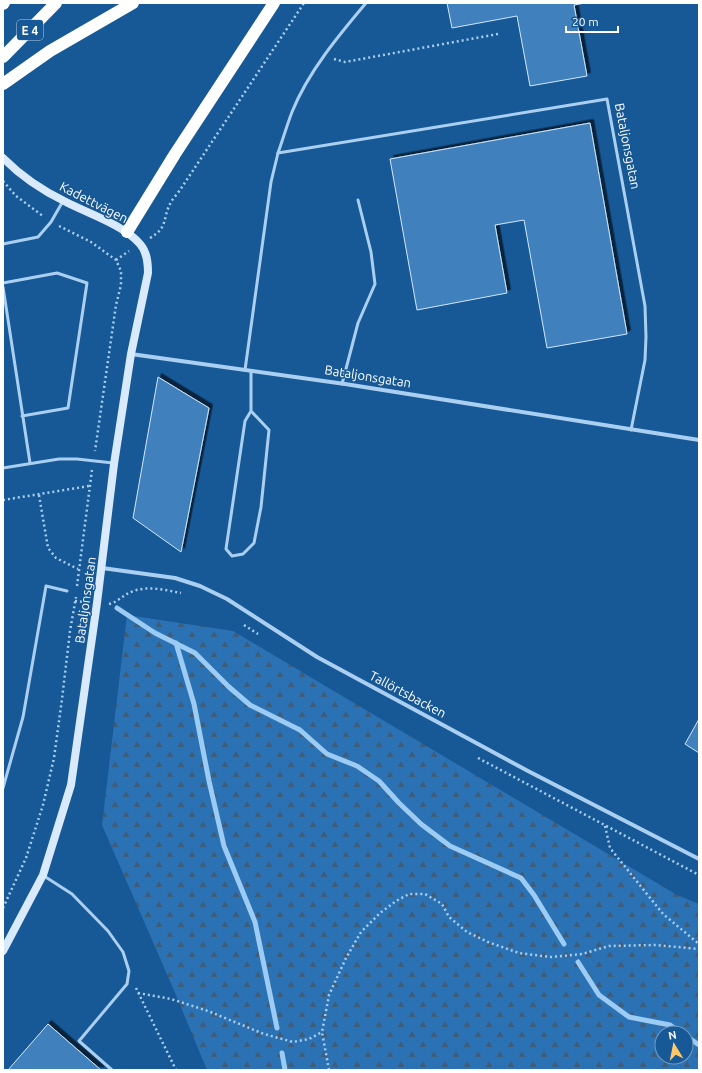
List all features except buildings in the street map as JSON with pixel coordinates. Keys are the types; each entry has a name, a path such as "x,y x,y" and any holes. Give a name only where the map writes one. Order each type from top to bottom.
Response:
{"highway":[{"name":"E 4","path":"3,56 56,3"},
{"path":"3,84 67,41 133,3"},
{"path":"127,232 175,154 274,3"}],"street":[{"name":"Kadettvägen","path":"3,158 12,167 30,180 63,201 127,232 140,244 146,254 148,273 132,354"},
{"name":"Bataljonsgatan","path":"3,952 43,875 71,785 102,568 114,464 132,354 488,406 699,440"},
{"name":"Tallörtsbacken","path":"102,568 175,578 212,591 318,657 528,771 699,860"}],"lane":[{"path":"245,370 271,182 278,153 292,111 312,74 337,38 366,3"},
{"name":"Bataljonsgatan","path":"278,153 607,99 645,306 645,360 631,430"},
{"path":"342,384 358,323 375,284 371,252 358,200"},
{"path":"3,244 38,237 51,222 63,201"},
{"path":"3,282 57,273 87,283 68,408 22,416"},
{"path":"3,287 30,463"},
{"path":"251,371 251,411 245,421 226,550 232,556 243,554 254,543 261,507 269,430 251,411"},
{"path":"3,468 58,459 93,460 114,464"},
{"path":"3,788 23,717 46,586 67,591"},
{"path":"43,875 72,894 108,931 123,952 129,970 127,984 79,1041 112,1070"}],"path":[{"path":"116,260 157,234 162,229 171,201 182,187 304,3"},
{"path":"324,57 345,62 498,34"},
{"path":"4,183 16,196 51,222 91,242 116,260 121,271 121,285 116,305 89,486 77,588"},
{"path":"3,500 89,486"},
{"path":"39,495 48,548 56,558 79,569"},
{"path":"75,601 109,604 114,603 129,592 150,588 185,593"},
{"path":"3,908 26,858 43,805 54,758 76,594"},
{"path":"243,624 261,636"},
{"path":"478,758 699,875"},
{"path":"604,826 610,848 663,914 699,944"},
{"path":"329,1070 322,1032 329,995 346,958 361,932 380,913 396,901 409,894 425,894 442,904 449,916 467,932 520,954 551,958 582,954 609,946 656,945 699,949"},
{"path":"129,970 138,993 176,1070"},
{"path":"138,993 171,999 208,1011 264,1034 293,1042 309,1039 322,1032"}],"green space":[{"path":"127,615 233,631 677,895 699,904 699,1070 207,1070 102,825"}],"waterway":[{"path":"117,608 155,633 195,653 229,687 250,705 300,730 327,754 357,766 379,781 421,824 450,846 521,878 534,895 564,944"},
{"path":"176,643 194,704 209,781 224,846 255,922 277,1028"},
{"path":"578,962 599,995 629,1017 670,1025"},
{"path":"694,1042 699,1045"},
{"path":"282,1053 285,1070"}]}
